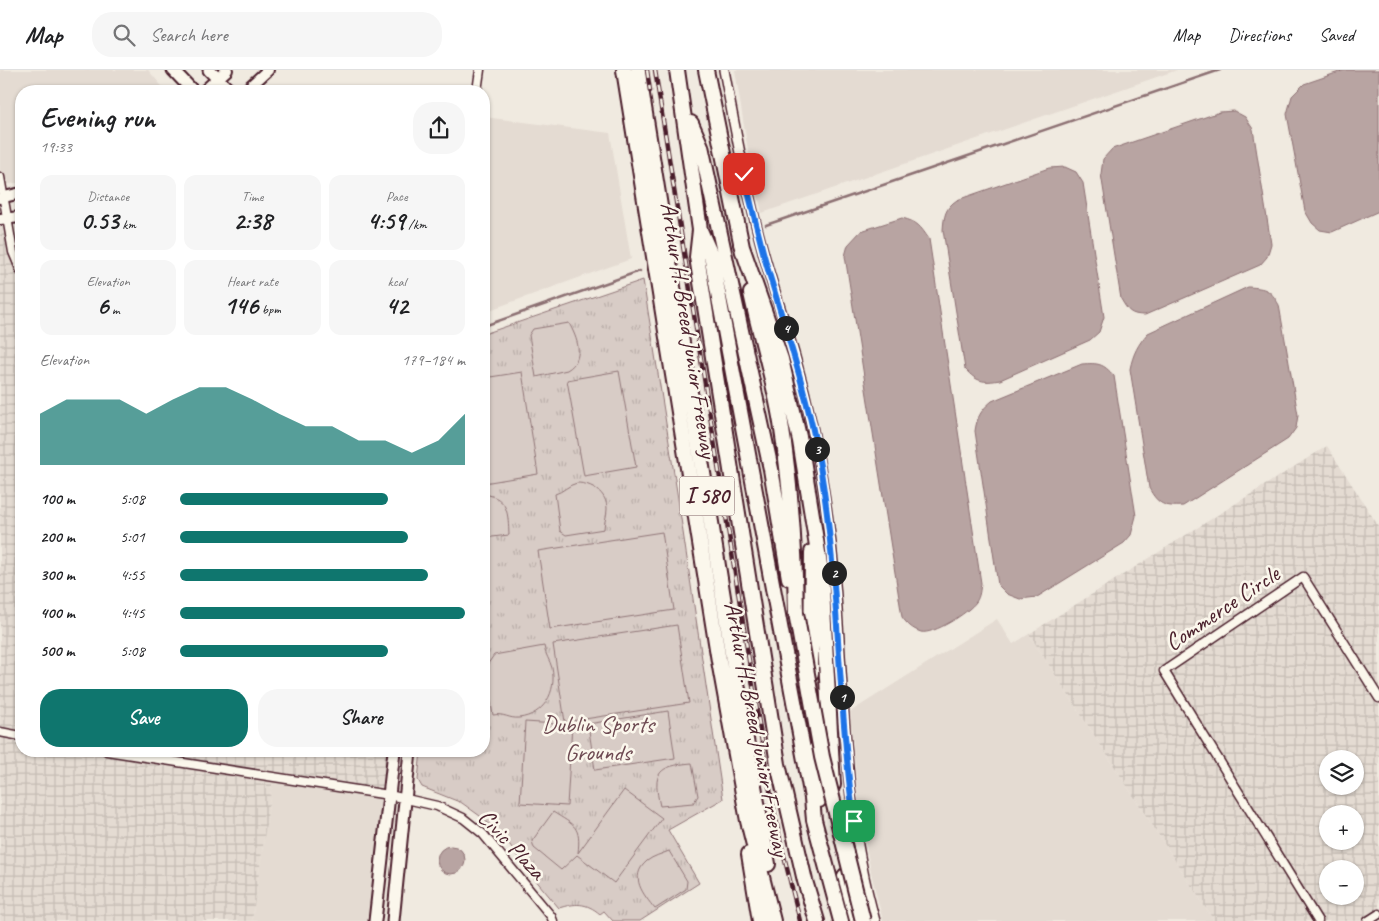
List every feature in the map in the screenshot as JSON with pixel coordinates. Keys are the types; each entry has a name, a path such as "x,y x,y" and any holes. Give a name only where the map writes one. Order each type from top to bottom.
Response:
{"highway":[{"name":"Arthur H. Breed Junior Freeway","path":"624,70 718,652 748,821 773,921"},
{"name":"I 580","path":"638,70 748,758 766,857 783,921"},
{"name":"Arthur H. Breed Junior Freeway","path":"677,70 700,230 697,257 778,764 816,921"},
{"path":"706,70 781,424 789,549 796,613 822,757 863,921"},
{"path":"683,105 701,146 789,549"},
{"path":"700,230 711,254 815,799"},
{"path":"742,244 781,359 791,398 800,442 813,528 818,546 837,827 850,898 857,921"},
{"path":"813,528 810,649 814,820 841,921"},
{"path":"748,821 746,833 750,867 760,921"}],"main road":[{"path":"173,70 187,85"},
{"path":"208,85 214,74 227,70"},
{"path":"252,85 268,70"},
{"path":"214,74 224,85"},
{"path":"2,198 15,195"},
{"path":"375,921 393,757"},
{"path":"393,921 409,757"}],"street":[{"path":"478,85 480,70"},
{"path":"724,70 754,220 796,360 819,459 833,562 849,787 860,853 876,921"},
{"path":"0,177 4,219 15,255"},
{"name":"Commerce Circle","path":"1318,921 1164,671 1302,577 1379,698"},
{"path":"0,732 15,735"},
{"name":"Civic Plaza","path":"161,757 389,795 437,806 463,818 483,834 551,916 553,921"},
{"path":"1368,921 1379,914"}],"shaded area":[{"path":"0,70 148,70 161,85 15,85 15,183 0,186"},
{"path":"735,70 1177,70 762,213 747,144"},
{"path":"1345,70 1379,70 1379,211 1332,232 1320,230 1312,223 1305,211 1287,114 1292,96 1304,84"},
{"path":"1234,111 1245,117 1253,129 1271,244 1267,257 1260,265 1145,315 1133,313 1121,299 1101,174 1103,159 1112,149 1220,112"},
{"path":"490,118 610,133 631,259 490,310"},
{"path":"1065,167 1076,172 1083,183 1104,317 1099,332 1090,340 1000,380 985,381 977,379 965,369 943,230 946,213 957,200 1049,168"},
{"path":"8,218 15,247 15,757 393,757 389,795 273,778 252,921 0,921 0,219"},
{"path":"902,218 918,225 929,239 981,583 980,593 972,607 942,627 926,632 915,629 902,617 845,256 848,245 861,231"},
{"path":"1248,287 1267,290 1279,305 1298,415 1296,428 1288,439 1183,506 1163,504 1149,488 1130,369 1134,354 1148,333"},
{"path":"1082,364 1100,365 1107,368 1114,376 1136,516 1131,535 1124,543 1037,597 1020,599 1007,594 998,585 975,431 977,422 982,411 992,401"},
{"path":"1327,446 1379,527 1379,921 1214,921 1029,634"},
{"path":"997,619 1013,644 1029,634 1214,921 883,921 862,826 850,712"},
{"path":"273,777 389,795 375,921 252,921"},
{"path":"451,846 461,850 465,860 461,870 451,874 441,870 437,860 441,850"}],"green space":[{"name":"Dublin Sports Grounds","path":"643,280 723,799 668,830 699,883 640,921 613,921 604,911 600,914 590,907 580,905 559,908 524,866 510,845 480,816 462,803 422,787 418,780 420,757 490,757 490,332"},
{"path":"569,323 575,335 578,348 578,354 573,365 567,370 536,377 529,335 533,329"},
{"path":"619,371 636,467 584,476 567,380"},
{"path":"522,372 538,474 490,482 490,377"},
{"path":"577,483 593,487 604,498 607,509 604,529 566,535 560,531 555,494"},
{"path":"490,496 498,499 506,508 509,535 490,537"},
{"path":"662,532 674,610 550,629 538,551"},
{"path":"677,625 689,703 565,722 553,644"},
{"path":"544,646 552,668 553,677 550,694 542,707 528,716 519,718 493,715 490,697 490,661 494,655"},
{"path":"668,711 675,758 595,770 588,724"},
{"path":"525,722 572,725 567,806 520,803"},
{"path":"692,763 698,796 693,803 660,806 657,785 660,773 672,766"},
{"path":"624,790 662,818 614,883 577,855 561,870 534,848 532,841 553,812 575,828 579,844 578,853"},
{"path":"669,851 687,881 686,889 655,909 646,898 640,886 638,880 639,873 641,867 647,861"}],"waterway":[{"path":"766,225 1220,70"},
{"path":"490,324 640,271"}],"railway":[{"path":"647,70 650,91"},
{"path":"655,70 768,780 780,840 800,921"}],"route":[{"path":"744,174 766,264 796,360 819,459 833,562 849,787 854,821"}]}
